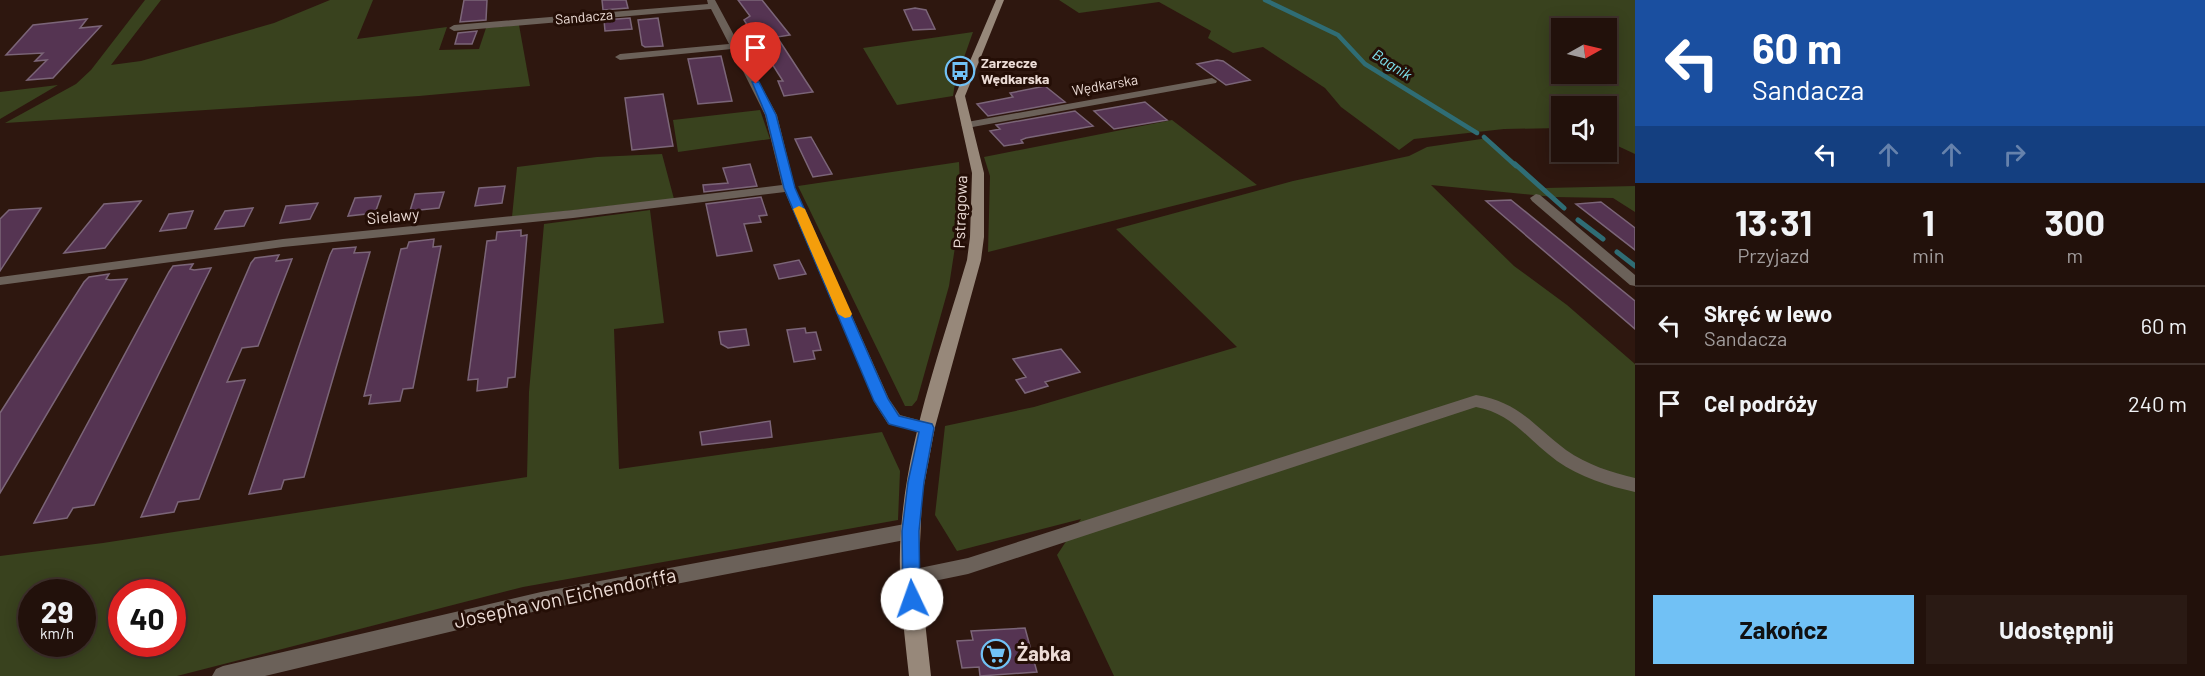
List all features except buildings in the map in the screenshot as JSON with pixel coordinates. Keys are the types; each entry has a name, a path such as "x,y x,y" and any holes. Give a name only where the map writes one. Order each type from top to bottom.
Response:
{"street":[{"name":"Pstrągowa","path":"927,428 974,260 978,237 978,173 960,96 1000,0"},
{"name":"Sandacza","path":"454,28 712,3 771,115 789,188 890,416 894,420 927,428"},
{"path":"620,57 736,46"},
{"name":"Wędkarska","path":"967,125 1212,81"},
{"name":"Sielawy","path":"0,280 283,243 573,214 789,188"},
{"path":"1536,198 1635,282"},
{"path":"910,578 968,566 1476,401 1490,402 1506,408 1560,454 1578,466 1599,475 1635,485"},
{"path":"920,676 910,578 910,531 916,482 927,428"},
{"name":"Josepha von Eichendorffa","path":"223,676 541,601 910,531"}],"green space":[{"path":"145,0 161,0 111,65 141,61 274,23 330,0 373,0 357,39 447,27 439,50 479,49 486,28 519,25 530,86 419,96 5,123 76,84 91,70"},
{"path":"1059,0 1635,0 1635,154 1617,146 1617,96 1551,96 1551,128 1504,129 1414,139 1399,150 1341,107 1325,88 1263,47 1233,53 1208,38 1211,31 1159,2 1079,13"},
{"path":"973,32 955,83 953,96 897,105 863,48"},
{"path":"58,85 0,119 0,92"},
{"path":"760,110 770,139 678,152 673,120"},
{"path":"1172,120 1257,185 988,252 990,176 984,157"},
{"path":"1488,138 1545,188 1635,186 1635,212 1613,198 1554,197 1431,185 1514,266 1567,305 1635,364 1635,676 1114,676 1057,555 1081,519 957,551 935,515 945,426 1034,407 1237,347 1116,229 1293,181 1409,156 1427,147"},
{"path":"662,154 674,199 512,217 517,167 597,157"},
{"path":"959,162 961,208 949,286 917,400 912,406 905,406 798,186"},
{"path":"650,210 664,323 614,329 619,469 882,432 900,471 898,520 523,587 177,676 0,676 0,556 103,543 527,477 529,392 544,224"}],"waterway":[{"name":"Bagnik","path":"1265,0 1338,35 1365,64 1477,133"},
{"name":"Bagnik","path":"1484,137 1516,166"},
{"name":"Bagnik","path":"1515,164 1564,208"},
{"name":"Bagnik","path":"1578,220 1603,239"},
{"name":"Bagnik","path":"1617,252 1635,266"}],"slow traffic":[{"path":"799,209 845,314"}],"place":[{"name":"Zarzecze Wędkarska","path":"960,71"},
{"name":"Żabka","path":"996,654"}],"route":[{"path":"756,84 771,115 789,188 882,401 894,420 927,428 916,482 910,531 912,599"}]}
